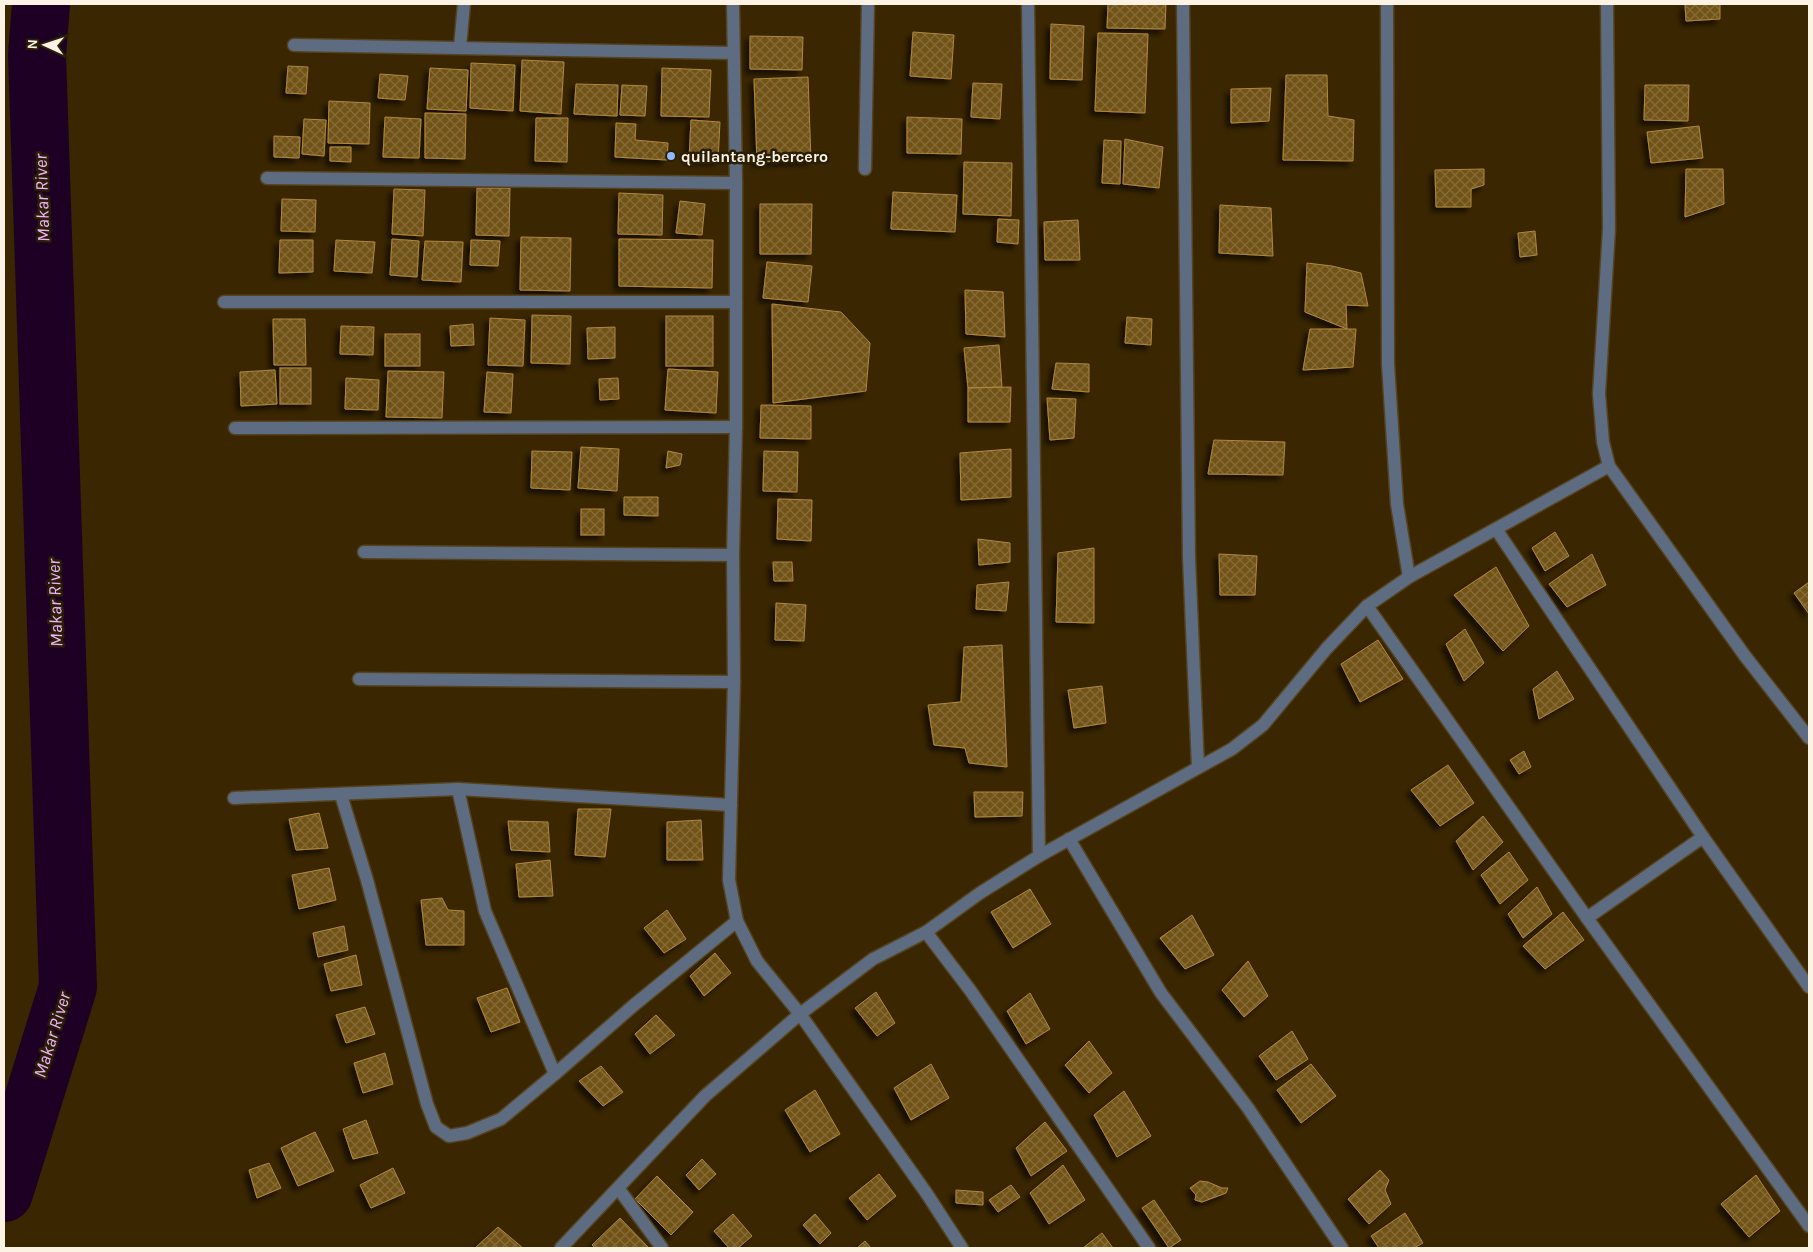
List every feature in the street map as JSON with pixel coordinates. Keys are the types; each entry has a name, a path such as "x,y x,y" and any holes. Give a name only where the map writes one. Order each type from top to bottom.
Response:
{"street":[{"path":"460,47 464,4"},
{"path":"733,4 736,183 736,427 732,555 734,682 729,880 737,921 757,962 800,1014 927,1194 962,1248"},
{"path":"865,169 868,4"},
{"path":"1028,4 1039,856"},
{"path":"1183,4 1189,558 1198,767"},
{"path":"1388,4 1388,364 1397,504 1409,577"},
{"path":"1607,4 1609,230 1599,394 1603,442 1609,466 1745,656 1809,738"},
{"path":"294,44 733,53"},
{"path":"268,178 736,183"},
{"path":"224,302 736,302"},
{"path":"235,428 736,427"},
{"path":"561,1248 705,1096 800,1014 873,959 926,932 980,893 1068,838 1232,748 1264,725 1327,648 1367,606 1409,577 1609,466"},
{"path":"1496,529 1703,837 1809,987"},
{"path":"364,552 732,555"},
{"path":"1367,606 1587,918 1809,1226"},
{"path":"359,679 734,682"},
{"path":"234,798 458,789 731,806"},
{"path":"458,789 485,911 555,1074"},
{"path":"341,795 367,880 427,1104 436,1127 448,1136 467,1133 501,1119 634,1005 737,921"},
{"path":"1587,918 1703,837"},
{"path":"1068,838 1161,993 1248,1108 1342,1248"},
{"path":"926,932 970,990 1150,1248"},
{"path":"618,1188 662,1248"}],"building":[{"path":"1108,4 1166,4 1165,29 1107,28"},
{"path":"1685,4 1720,4 1720,19 1686,21"},
{"path":"1051,24 1084,26 1082,80 1050,79"},
{"path":"913,32 954,35 951,79 910,76"},
{"path":"1098,33 1148,34 1145,113 1095,111"},
{"path":"750,36 803,37 802,70 750,69"},
{"path":"522,60 564,62 561,114 520,111"},
{"path":"471,63 515,65 513,111 470,108"},
{"path":"288,66 308,67 306,94 286,93"},
{"path":"430,68 468,70 466,111 427,109"},
{"path":"662,68 711,70 709,117 661,116"},
{"path":"380,74 408,76 405,100 378,98"},
{"path":"1286,75 1327,75 1328,116 1354,120 1353,161 1283,160"},
{"path":"808,77 811,160 757,162 754,79"},
{"path":"973,83 1002,84 1000,119 971,117"},
{"path":"576,84 618,85 617,116 574,114"},
{"path":"622,85 647,86 645,116 620,115"},
{"path":"1645,85 1689,85 1688,121 1644,120"},
{"path":"1271,88 1269,121 1231,123 1231,89"},
{"path":"329,101 370,103 369,144 328,143"},
{"path":"425,113 466,114 465,159 425,158"},
{"path":"385,117 421,119 419,158 383,157"},
{"path":"907,117 962,119 961,154 907,153"},
{"path":"536,118 568,118 567,162 535,161"},
{"path":"304,119 326,120 324,156 302,154"},
{"path":"691,120 720,122 718,161 689,159"},
{"path":"616,123 636,124 635,140 668,143 667,160 615,157"},
{"path":"1699,126 1703,158 1651,163 1647,132"},
{"path":"274,136 300,137 299,158 274,157"},
{"path":"1125,139 1163,147 1159,188 1123,184"},
{"path":"1104,140 1121,141 1120,184 1102,183"},
{"path":"330,147 351,147 351,162 330,161"},
{"path":"964,162 1012,163 1011,216 963,214"},
{"path":"1484,169 1484,185 1471,189 1471,207 1436,207 1435,170"},
{"path":"1686,169 1723,169 1724,204 1685,217"},
{"path":"477,188 510,188 509,236 476,235"},
{"path":"394,189 425,190 423,236 392,234"},
{"path":"893,192 957,195 955,232 891,229"},
{"path":"619,193 663,195 662,235 618,234"},
{"path":"282,199 316,200 315,232 281,231"},
{"path":"680,201 705,204 702,235 676,233"},
{"path":"760,204 812,204 811,254 760,254"},
{"path":"1220,205 1271,208 1273,256 1219,253"},
{"path":"998,219 1019,220 1018,244 997,242"},
{"path":"1078,220 1080,260 1045,260 1044,222"},
{"path":"1535,231 1537,255 1520,257 1518,233"},
{"path":"521,237 571,238 570,291 520,290"},
{"path":"392,239 419,241 417,277 390,275"},
{"path":"619,239 713,240 712,288 619,286"},
{"path":"280,240 313,240 313,272 279,273"},
{"path":"336,240 375,242 372,273 334,271"},
{"path":"471,240 500,241 498,266 470,265"},
{"path":"425,241 463,242 461,282 422,280"},
{"path":"767,262 812,266 808,302 763,298"},
{"path":"1307,263 1332,266 1361,273 1368,306 1346,305 1347,329 1305,312"},
{"path":"965,290 1003,292 1005,337 966,334"},
{"path":"772,304 841,312 870,343 866,391 773,403"},
{"path":"532,315 571,316 570,364 531,363"},
{"path":"666,316 713,316 713,366 666,366"},
{"path":"1127,317 1152,319 1151,345 1125,343"},
{"path":"490,318 525,320 523,366 488,365"},
{"path":"273,319 305,319 306,365 274,365"},
{"path":"473,324 474,345 451,346 450,326"},
{"path":"341,326 374,327 373,355 340,354"},
{"path":"615,327 615,358 588,359 587,328"},
{"path":"1310,329 1356,329 1353,367 1303,370"},
{"path":"385,334 420,334 420,366 385,366"},
{"path":"999,345 1002,387 968,388 964,348"},
{"path":"1056,363 1089,364 1089,392 1052,389"},
{"path":"280,368 311,368 311,404 280,404"},
{"path":"668,369 718,372 716,413 665,410"},
{"path":"275,370 277,404 241,406 240,372"},
{"path":"388,371 444,372 442,418 386,417"},
{"path":"487,372 513,374 511,413 484,412"},
{"path":"346,378 379,380 378,410 345,409"},
{"path":"618,378 619,399 600,400 599,379"},
{"path":"1011,387 1010,422 968,422 968,388"},
{"path":"1047,398 1076,399 1074,438 1050,440"},
{"path":"761,405 811,406 811,439 760,438"},
{"path":"1214,440 1285,442 1283,475 1208,474"},
{"path":"581,447 619,449 617,491 578,488"},
{"path":"1011,449 1011,497 961,500 960,453"},
{"path":"532,451 572,452 570,490 531,488"},
{"path":"668,451 682,454 680,465 666,468"},
{"path":"764,451 798,452 797,492 763,491"},
{"path":"624,497 658,497 658,516 624,515"},
{"path":"778,499 812,500 811,541 777,539"},
{"path":"581,509 604,509 604,535 581,535"},
{"path":"1555,532 1569,556 1545,571 1532,548"},
{"path":"978,539 1010,543 1010,562 979,565"},
{"path":"1094,548 1094,623 1056,622 1058,553"},
{"path":"1219,554 1257,556 1255,595 1220,595"},
{"path":"1592,554 1606,585 1567,607 1549,584"},
{"path":"773,562 792,562 793,581 774,581"},
{"path":"1496,567 1529,626 1503,651 1454,595"},
{"path":"1009,582 1006,611 976,609 977,585"},
{"path":"1809,582 1809,614 1794,593"},
{"path":"776,603 806,605 804,641 775,640"},
{"path":"1465,629 1484,663 1464,681 1446,644"},
{"path":"1378,640 1403,679 1360,702 1341,664"},
{"path":"1002,645 1007,767 969,763 965,748 934,745 928,705 961,702 964,647"},
{"path":"1557,671 1574,699 1539,719 1533,689"},
{"path":"1102,686 1106,723 1074,728 1068,690"},
{"path":"1524,751 1531,767 1519,774 1510,760"},
{"path":"1448,765 1474,803 1440,826 1411,790"},
{"path":"974,792 1023,792 1022,816 975,817"},
{"path":"578,809 611,809 605,857 575,855"},
{"path":"319,813 328,848 296,850 289,819"},
{"path":"1483,816 1503,842 1473,870 1456,841"},
{"path":"701,820 703,860 667,860 667,822"},
{"path":"508,821 548,822 550,852 511,850"},
{"path":"1509,852 1528,880 1500,904 1481,875"},
{"path":"550,860 553,896 519,897 516,864"},
{"path":"329,868 336,900 299,909 292,875"},
{"path":"1537,887 1552,914 1523,938 1508,914"},
{"path":"1030,889 1051,924 1013,948 991,912"},
{"path":"442,898 448,910 464,911 464,945 426,945 421,900"},
{"path":"667,910 686,939 664,953 644,928"},
{"path":"1563,912 1584,940 1545,969 1523,946"},
{"path":"1192,915 1214,955 1185,969 1160,938"},
{"path":"344,926 348,950 318,957 313,933"},
{"path":"715,953 731,973 704,996 690,976"},
{"path":"356,955 362,985 331,991 324,964"},
{"path":"1248,961 1268,996 1244,1017 1222,990"},
{"path":"507,988 520,1022 491,1032 477,998"},
{"path":"876,992 895,1023 877,1036 855,1008"},
{"path":"1030,993 1050,1029 1026,1044 1007,1011"},
{"path":"365,1007 375,1034 346,1043 336,1015"},
{"path":"656,1015 675,1035 650,1054 635,1034"},
{"path":"1292,1031 1308,1059 1276,1080 1259,1056"},
{"path":"1089,1041 1112,1073 1089,1093 1065,1065"},
{"path":"385,1053 393,1084 363,1093 354,1063"},
{"path":"931,1064 949,1098 911,1120 894,1088"},
{"path":"1311,1064 1336,1096 1301,1123 1277,1090"},
{"path":"601,1066 623,1092 603,1106 579,1081"},
{"path":"815,1090 840,1134 810,1152 785,1110"},
{"path":"1124,1091 1151,1136 1117,1157 1094,1115"},
{"path":"366,1120 378,1153 353,1159 343,1129"},
{"path":"1045,1122 1067,1151 1031,1176 1016,1148"},
{"path":"315,1132 334,1171 298,1186 281,1148"},
{"path":"702,1159 716,1174 699,1190 686,1175"},
{"path":"269,1163 281,1188 257,1198 249,1170"},
{"path":"1063,1165 1085,1200 1049,1224 1030,1193"},
{"path":"393,1168 405,1193 371,1208 360,1185"},
{"path":"1380,1170 1389,1180 1385,1190 1391,1204 1369,1224 1348,1199"},
{"path":"879,1174 896,1196 867,1220 849,1198"},
{"path":"1756,1175 1780,1211 1749,1237 1721,1204"},
{"path":"657,1176 693,1212 671,1235 635,1199"},
{"path":"1200,1181 1228,1188 1226,1193 1202,1202 1195,1200 1196,1195 1190,1188"},
{"path":"1011,1185 1020,1197 998,1212 989,1200"},
{"path":"956,1190 983,1192 983,1205 956,1203"},
{"path":"1154,1200 1181,1240 1169,1248 1142,1208"},
{"path":"1405,1213 1423,1243 1414,1248 1379,1248 1371,1236"},
{"path":"733,1214 752,1236 738,1248 729,1248 714,1231"},
{"path":"815,1214 831,1233 820,1244 803,1225"},
{"path":"620,1218 649,1248 595,1248 592,1245"},
{"path":"498,1227 523,1248 475,1248"},
{"path":"1102,1233 1113,1248 1083,1248"},
{"path":"865,1241 871,1248 857,1248"}],"waterway":[{"name":"Makar River","path":"4,1193 68,987 37,55 41,4"}],"place":[{"name":"quilantang-bercero","path":"671,156"}]}
